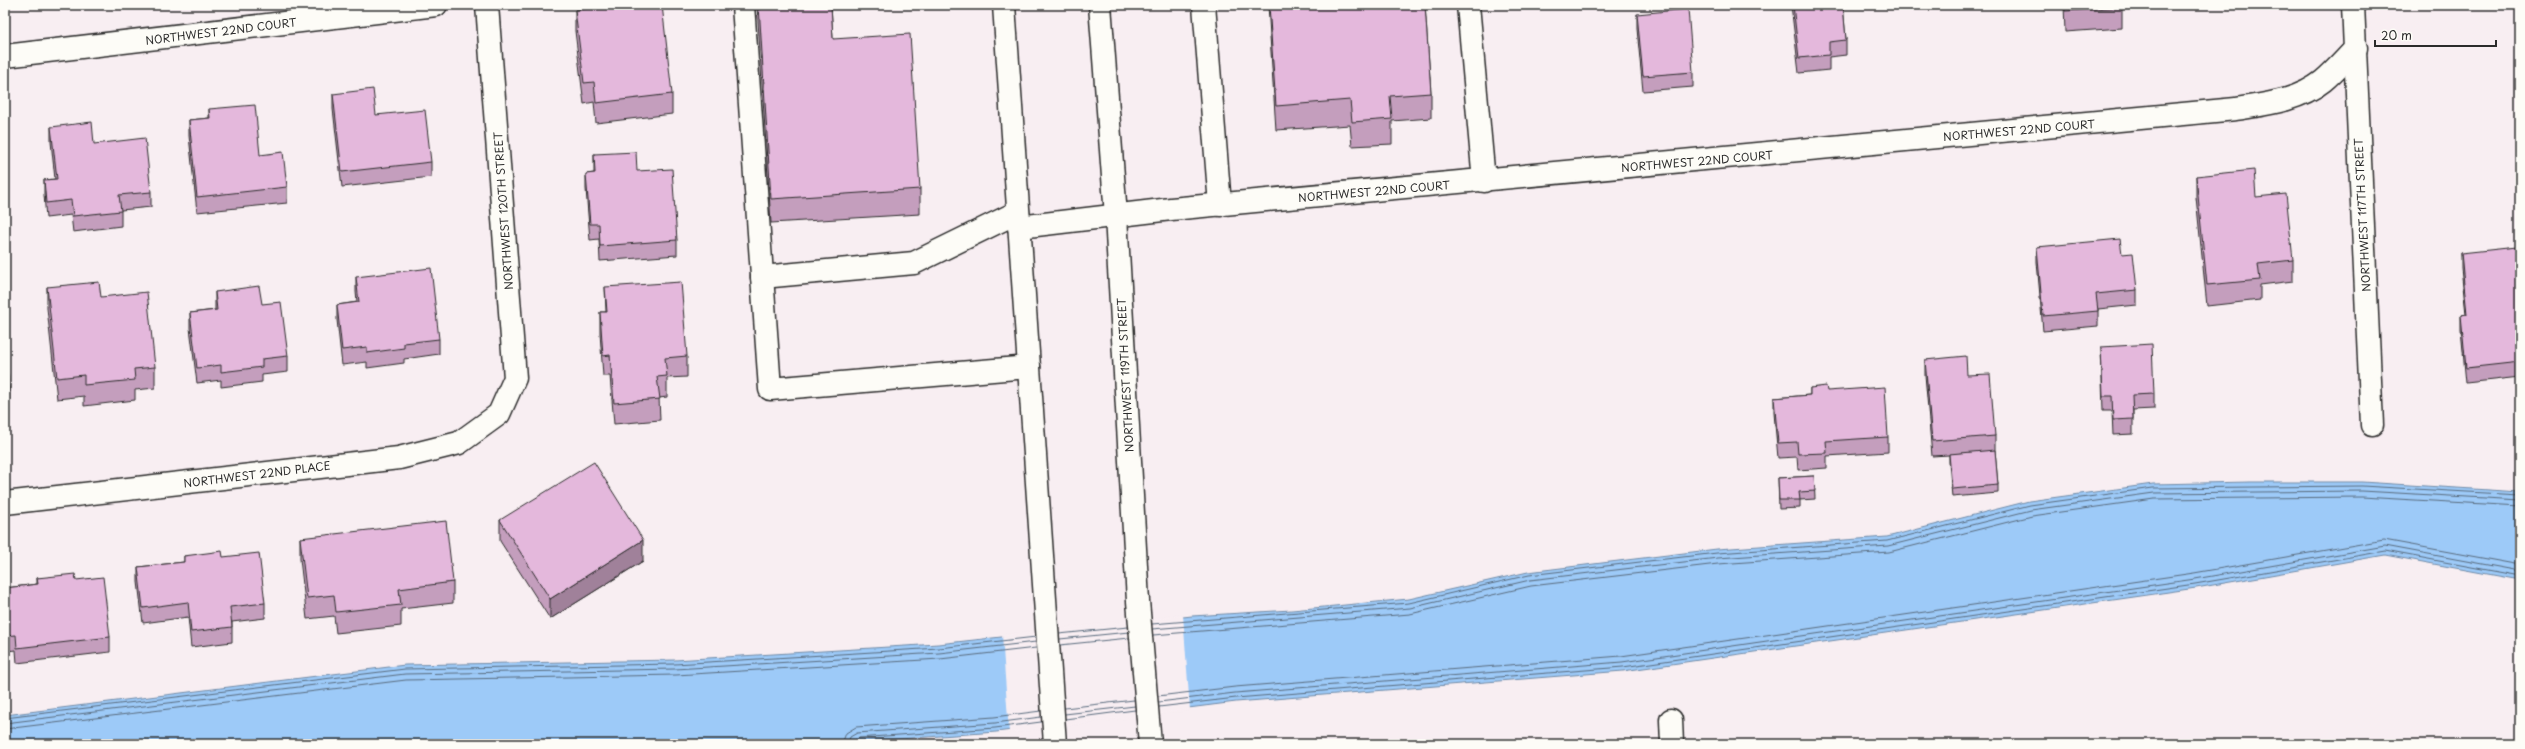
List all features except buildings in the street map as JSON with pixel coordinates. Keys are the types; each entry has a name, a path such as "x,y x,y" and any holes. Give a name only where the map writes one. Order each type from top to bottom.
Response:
{"main road":[{"name":"NORTHWEST 22ND COURT","path":"5,56 436,5"},
{"name":"NORTHWEST 120TH STREET","path":"487,5 515,378 499,414"},
{"path":"743,5 770,389 1029,367"},
{"path":"1004,5 1055,743"},
{"name":"NORTHWEST 119TH STREET","path":"1100,5 1116,216 1138,601 1150,739"},
{"path":"1204,5 1220,205"},
{"path":"1468,5 1484,181"},
{"name":"NORTHWEST 117TH STREET","path":"2353,5 2372,425"},
{"name":"NORTHWEST 22ND COURT","path":"762,277 914,263 1019,220 1116,216 2236,109 2282,101 2306,92 2323,81 2356,48"},
{"name":"NORTHWEST 22ND PLACE","path":"5,503 399,458 460,443 499,414"},
{"path":"1671,720 1672,744"}],"water":[{"path":"2362,482 2520,492 2520,580 2385,555 2196,588 1623,671 1236,702 996,732 830,744 5,744 5,715 405,665 675,660 938,644 1192,616 1292,610 1409,599 1528,572 1717,549 1887,537 2029,501 2153,484"}],"pier":[{"path":"1183,615 1190,710 1009,733 1002,635"}]}
